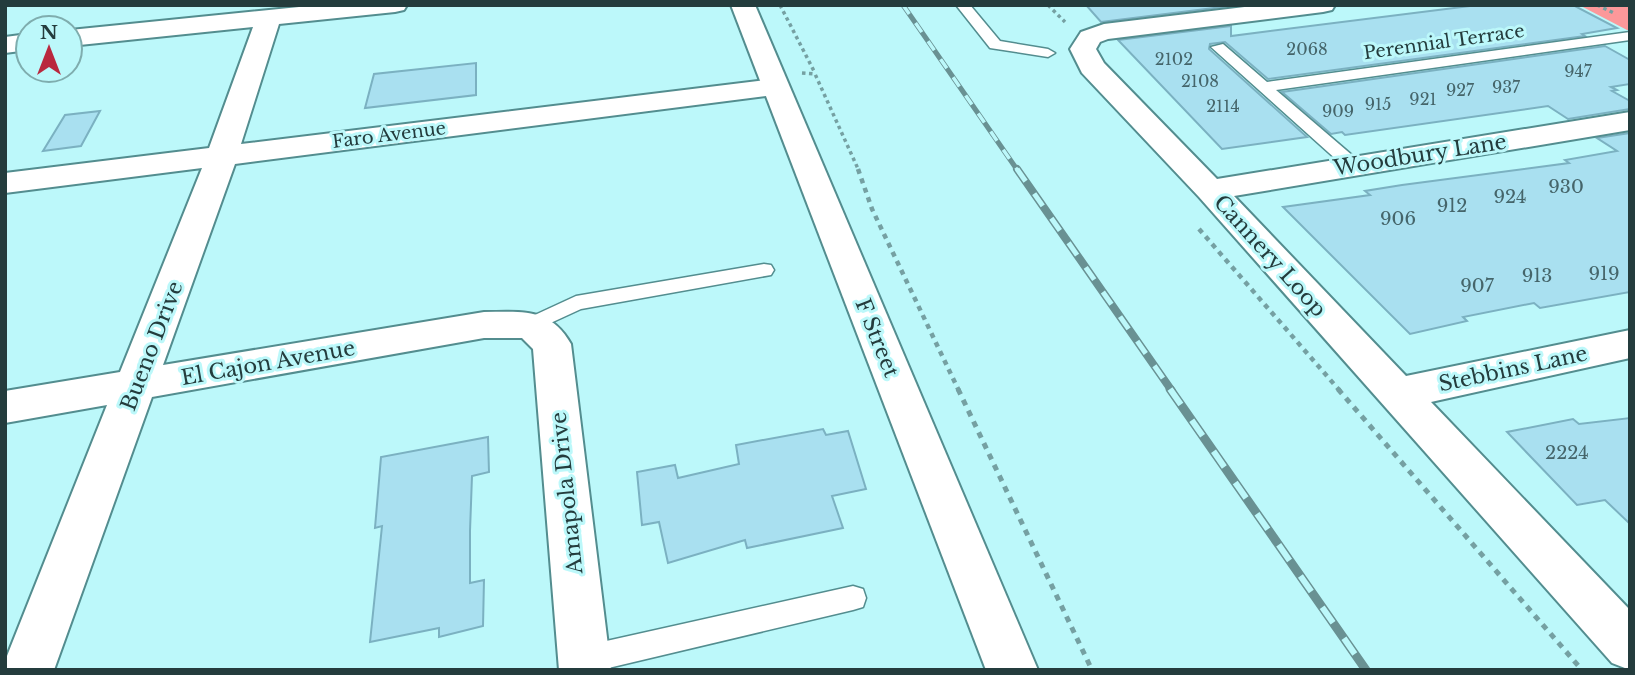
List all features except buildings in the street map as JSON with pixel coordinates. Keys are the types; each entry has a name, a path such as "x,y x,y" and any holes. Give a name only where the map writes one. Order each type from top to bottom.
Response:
{"street":[{"path":"84,37 395,5"},
{"name":"F Street","path":"743,5 787,80 1012,670"},
{"name":"Cannery Loop","path":"1323,5 1199,12 1104,32 1090,37 1083,50 1092,66 1630,646"},
{"name":"Bueno Drive","path":"28,670 222,156 268,19"},
{"name":"Faro Avenue","path":"5,183 787,80"},
{"name":"Woodbury Lane","path":"1209,190 1630,121"},
{"name":"El Cajon Avenue","path":"5,407 484,325 531,325"},
{"name":"Amapola Drive","path":"531,325 552,344 585,665"},
{"name":"Stebbins Lane","path":"1395,394 1630,344"}],"lane":[{"path":"963,5 995,45 1048,52"},
{"name":"Perennial Terrace","path":"1263,87 1630,36"},
{"path":"1218,47 1354,166"},
{"path":"531,325 576,303 764,270"},
{"path":"585,665 853,598"}],"path":[{"path":"780,5 852,152 872,209 1092,670"},
{"path":"787,80 815,74"}],"shaded area":[{"path":"1579,5 1630,5 1630,30 1627,30"}],"railway":[{"path":"903,5 1018,171"},
{"path":"1017,169 1172,391"},
{"path":"1170,389 1366,670"}]}
